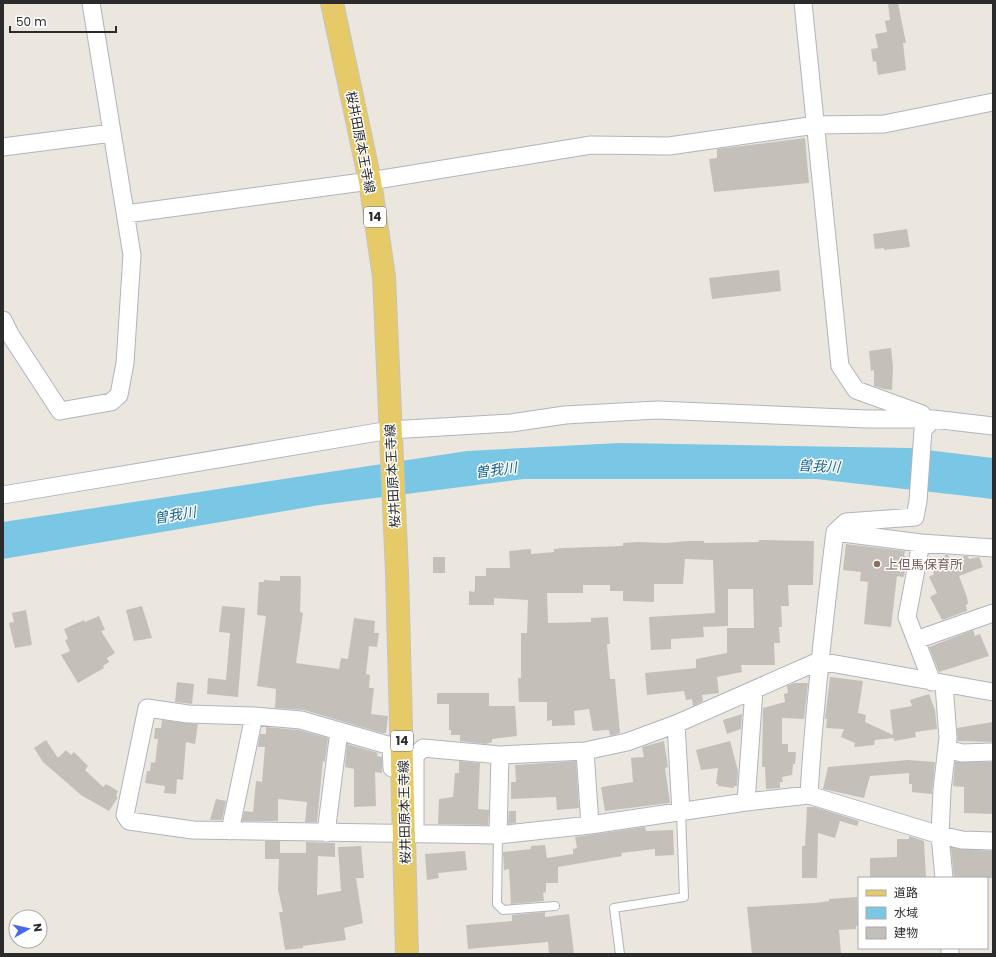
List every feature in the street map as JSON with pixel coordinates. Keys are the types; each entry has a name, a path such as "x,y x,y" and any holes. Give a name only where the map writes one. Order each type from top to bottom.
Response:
{"main road":[{"name":"桜井田原本王寺線","path":"332,3 370,181 384,277 390,432 410,833 407,954"}],"street":[{"path":"3,320 11,336 60,411 111,402 119,395 125,363 132,255 91,3"},
{"path":"803,3 840,366 856,390 928,424"},
{"path":"126,214 370,181 591,145 669,146 816,125 884,124 993,102"},
{"path":"3,147 112,133"},
{"path":"3,495 390,432 511,423 565,415 657,410 993,426"},
{"path":"809,794 812,728 835,532 846,522 915,517 928,424"},
{"path":"835,532 921,543 993,548"},
{"path":"921,543 907,617 916,640 938,683 948,738 942,790 940,835 944,877"},
{"path":"916,640 993,613"},
{"path":"410,833 415,756 424,748 500,755 585,751 627,742 676,724 819,661 993,692"},
{"path":"746,802 754,690"},
{"path":"410,833 395,824 391,746 301,720 254,716 188,714 147,708 125,815 129,821 193,830 498,835 590,825 809,794 940,835 962,840 993,841"},
{"path":"230,831 254,716"},
{"path":"676,724 681,812"},
{"path":"326,833 339,731"},
{"path":"947,749 962,753 993,752"},
{"path":"585,751 590,825"},
{"path":"498,835 500,755"}],"lane":[{"path":"620,954 614,908 684,897 681,812"},
{"path":"498,835 497,904 503,910 555,906"}],"water":[{"name":"曽我川","path":"620,443 910,448 993,458 993,499 816,479 524,479 320,505 3,559 3,522 467,451"}],"building":[{"path":"888,3 898,3 906,43 903,43 906,70 878,75 876,61 873,62 871,49 878,48 875,34 887,32 885,21 890,20"},
{"path":"805,138 809,183 714,192 709,159 717,158 717,149"},
{"path":"907,229 910,247 884,250 884,248 875,249 873,234"},
{"path":"779,270 781,291 712,299 709,278"},
{"path":"891,348 893,367 892,390 874,386 874,370 871,371 869,351"},
{"path":"759,540 814,541 813,585 788,585 789,606 781,606 782,627 779,627 780,643 774,643 775,665 741,665 742,672 717,677 719,693 702,695 703,701 693,706 692,699 686,700 684,691 647,695 645,673 696,668 696,659 727,653 727,628 754,628 753,589 728,589 728,626 703,627 704,637 671,639 671,649 651,650 649,617 715,613 713,560 685,559 683,584 654,584 654,602 623,601 623,591 610,591 610,585 583,585 583,593 547,593 548,623 591,622 591,618 608,617 610,644 607,644 610,679 615,679 620,733 610,736 609,730 593,731 589,709 574,711 575,725 552,726 552,720 547,721 547,702 519,702 518,678 521,678 521,633 527,633 528,600 494,598 494,605 469,605 469,591 474,592 475,576 486,576 486,568 510,568 509,551 531,549 531,554 554,552 554,549 563,548 623,546 623,543 637,542 666,543 704,541 704,543 759,542"},
{"path":"846,544 905,551 904,556 906,557 904,577 897,576 891,627 864,624 868,582 860,581 861,572 843,570"},
{"path":"948,555 951,561 965,556 968,556 969,559 979,557 983,567 959,576 967,597 967,611 942,620 930,597 937,593 929,577 934,574 929,563"},
{"path":"433,557 445,557 445,573 433,573"},
{"path":"280,576 300,576 301,579 300,612 303,613 296,663 339,669 341,658 348,659 354,618 375,621 374,633 379,633 377,647 369,646 366,674 370,675 369,688 374,688 371,714 388,716 386,733 304,710 275,708 276,689 257,686 266,616 257,615 259,582 264,582 264,580 280,581"},
{"path":"142,606 152,638 134,641 126,610"},
{"path":"222,606 245,608 238,697 207,694 208,678 226,680 230,633 219,632"},
{"path":"26,610 32,645 15,648 9,623 14,622 12,613"},
{"path":"99,616 105,630 101,631 115,653 107,658 109,662 103,666 104,668 78,683 61,655 70,651 65,640 68,639 64,629 84,620 85,622"},
{"path":"973,630 975,636 980,634 989,656 939,672 929,647"},
{"path":"830,677 863,681 858,713 866,715 865,722 893,735 890,710 912,706 910,700 929,694 935,710 937,729 915,732 916,737 894,741 894,738 875,740 874,745 854,747 855,743 841,737 844,729 826,728 827,719 825,719"},
{"path":"177,682 194,684 192,704 175,702"},
{"path":"794,683 808,683 804,719 782,718 782,744 788,744 788,752 796,752 795,764 793,764 792,775 782,777 783,782 780,782 780,788 766,789 765,767 762,767 763,708 785,702 784,694 788,693 787,686"},
{"path":"437,693 489,693 489,706 515,706 517,736 492,739 492,742 486,744 460,741 460,735 451,735 451,730 449,730 449,704 437,704"},
{"path":"742,714 741,729 727,734 723,720"},
{"path":"162,720 198,724 195,744 186,742 183,780 177,779 176,794 164,793 165,786 145,783 147,771 150,771 151,762 155,763 158,739 154,739 155,728 161,728"},
{"path":"993,722 993,742 958,741 957,728"},
{"path":"266,727 299,730 328,738 325,762 323,761 317,822 305,822 307,802 278,799 278,821 242,821 244,811 253,812 256,781 262,782 265,747 258,747 260,734 266,734"},
{"path":"46,740 58,758 66,750 71,755 74,752 88,766 85,770 103,787 106,784 118,791 116,796 118,797 109,811 81,795 43,762 34,748"},
{"path":"664,741 668,767 665,768 670,803 605,811 601,787 633,782 631,758 644,757 642,747"},
{"path":"730,741 738,771 737,786 734,786 734,788 718,786 718,784 716,784 718,768 701,770 696,750"},
{"path":"347,744 378,753 377,756 382,757 382,773 375,772 376,806 354,807 354,769 345,767"},
{"path":"908,760 935,762 932,794 912,792 912,784 909,784 909,773 870,776 864,798 823,789 828,767"},
{"path":"459,761 480,763 478,809 489,810 488,825 438,824 439,799 453,797 455,773 459,773"},
{"path":"576,761 579,808 557,810 556,797 511,799 511,782 516,782 515,765"},
{"path":"955,762 993,762 993,814 964,813 964,787 953,786"},
{"path":"216,799 226,801 222,820 210,820"},
{"path":"807,807 815,807 859,821 857,826 840,821 835,838 818,833 817,878 802,878 802,846 805,846"},
{"path":"509,811 516,811 516,823 508,824"},
{"path":"645,827 646,831 673,830 674,855 655,856 655,849 621,853 622,856 558,867 558,883 546,883 546,892 543,893 544,901 511,904 509,869 504,870 503,852 531,849 531,846 545,845 547,858 573,854 573,849 577,848 575,837"},
{"path":"909,836 924,841 926,877 870,877 870,858 897,857 897,839 909,839"},
{"path":"265,841 280,841 280,853 306,853 306,842 335,843 335,857 318,856 317,895 341,891 338,847 361,846 364,878 356,878 363,923 344,928 346,940 285,950 279,912 283,912 278,890 279,859 265,859"},
{"path":"951,848 993,851 993,878 954,877"},
{"path":"465,851 467,870 438,873 439,878 427,880 425,854"},
{"path":"857,897 858,926 856,926 856,929 839,930 841,954 752,954 747,907 815,903 829,901 829,899"},
{"path":"545,912 545,917 569,914 574,954 549,954 548,942 468,949 466,925 512,921 512,915"}],"place":[{"name":"上但馬保育所","path":"877,564"}]}
